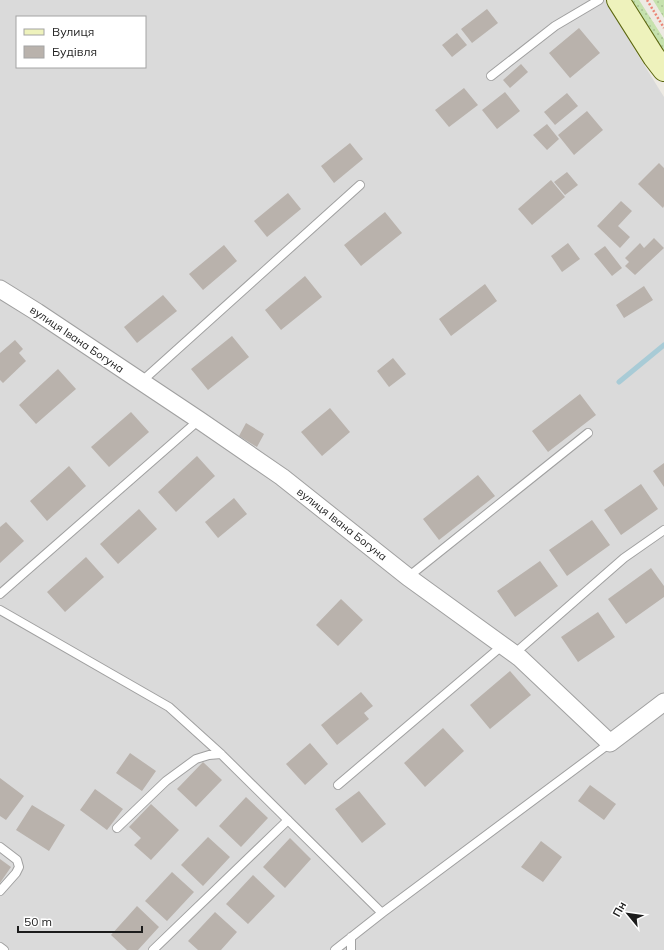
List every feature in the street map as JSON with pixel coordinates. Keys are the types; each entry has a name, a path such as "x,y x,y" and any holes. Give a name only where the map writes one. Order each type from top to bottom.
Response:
{"main road":[{"path":"618,0 654,57 664,70"}],"street":[{"name":"вулиця Івана Богуна","path":"0,290 37,312 282,477 408,577 520,658 610,743"},
{"path":"610,743 664,702"}],"lane":[{"path":"491,76 554,26 599,0"},
{"path":"141,382 360,185"},
{"path":"0,594 199,420"},
{"path":"408,577 588,434"},
{"path":"338,785 624,558 664,530"},
{"path":"0,610 169,707 221,754 382,913"},
{"path":"336,950 382,913 610,743"},
{"path":"118,828 166,781 196,760 209,755 221,754"},
{"path":"153,950 288,820"},
{"path":"0,847 17,860 19,867 0,892"},
{"path":"351,937 351,950"},
{"path":"0,947 4,950"}],"path":[{"path":"647,0 664,28"}],"shaded area":[{"path":"0,0 606,0 664,97 664,950 0,950"}],"green space":[{"path":"633,0 639,0 664,39 664,55 641,20 633,4 628,4"},
{"path":"653,0 664,0 664,18"}],"building":[{"path":"487,9 498,23 472,43 461,29"},
{"path":"579,28 600,53 570,78 549,53"},
{"path":"457,33 467,45 452,57 442,45"},
{"path":"521,64 528,72 510,88 503,80"},
{"path":"464,88 478,105 449,127 435,110"},
{"path":"505,92 520,111 497,129 482,110"},
{"path":"567,93 578,106 555,125 544,112"},
{"path":"587,111 603,130 574,155 558,135"},
{"path":"547,124 559,139 547,150 533,135"},
{"path":"350,143 363,159 334,183 321,166"},
{"path":"659,163 664,168 663,208 638,184"},
{"path":"567,172 578,185 565,195 554,182"},
{"path":"551,180 565,197 532,225 518,209"},
{"path":"288,193 301,209 267,237 254,221"},
{"path":"621,201 632,211 618,226 630,237 620,248 597,226"},
{"path":"385,212 402,233 361,266 344,245"},
{"path":"654,238 664,248 635,275 625,266 629,262 625,258 640,243 644,248"},
{"path":"568,243 580,259 562,272 551,256"},
{"path":"224,245 237,261 203,290 189,274"},
{"path":"605,246 622,268 612,276 594,254"},
{"path":"305,276 322,297 281,330 265,310"},
{"path":"485,284 497,301 451,336 439,319"},
{"path":"644,286 653,300 624,318 616,305"},
{"path":"163,295 177,311 137,343 124,327"},
{"path":"232,336 249,357 208,390 191,369"},
{"path":"15,340 23,349 19,353 26,361 3,383 0,380 0,353"},
{"path":"393,358 406,374 389,387 377,371"},
{"path":"58,369 76,389 36,424 19,405"},
{"path":"580,394 596,415 548,452 532,431"},
{"path":"330,408 350,432 322,456 301,432"},
{"path":"131,412 149,432 109,467 91,447"},
{"path":"246,423 264,434 257,447 239,436"},
{"path":"197,456 215,476 176,512 158,492"},
{"path":"664,463 664,487 653,471"},
{"path":"69,466 86,486 47,521 30,501"},
{"path":"478,475 495,496 439,540 423,519"},
{"path":"641,484 658,509 621,535 604,510"},
{"path":"234,498 247,514 218,538 205,522"},
{"path":"139,509 157,529 118,564 100,544"},
{"path":"592,520 610,545 567,576 549,550"},
{"path":"6,522 24,541 0,563 0,527"},
{"path":"86,557 104,577 65,612 47,592"},
{"path":"540,561 558,586 515,617 497,591"},
{"path":"651,568 664,586 664,597 626,624 608,599"},
{"path":"341,599 363,620 338,646 316,625"},
{"path":"598,612 615,637 578,662 561,637"},
{"path":"510,671 531,695 490,729 470,705"},
{"path":"361,692 373,706 364,713 369,719 337,745 321,725"},
{"path":"443,728 464,751 425,787 404,763"},
{"path":"310,743 328,764 305,785 286,764"},
{"path":"130,753 156,771 142,791 116,773"},
{"path":"203,762 222,780 196,807 177,789"},
{"path":"0,778 24,796 6,820 0,816"},
{"path":"590,785 616,804 604,820 578,801"},
{"path":"95,789 123,809 107,830 80,810"},
{"path":"359,791 386,824 362,843 335,809"},
{"path":"246,797 268,818 241,847 219,826"},
{"path":"151,804 179,830 151,860 134,845 141,838 129,827"},
{"path":"32,805 65,825 49,851 16,830"},
{"path":"208,837 230,857 203,886 181,865"},
{"path":"290,838 311,859 285,888 263,867"},
{"path":"541,841 562,857 543,882 521,867"},
{"path":"0,859 11,867 0,883"},
{"path":"172,872 194,892 167,921 145,901"},
{"path":"253,875 275,896 248,924 226,904"},
{"path":"137,906 159,927 138,950 127,950 111,935"},
{"path":"215,912 237,932 221,950 198,950 188,941"}],"waterway":[{"path":"619,382 664,345"}]}
